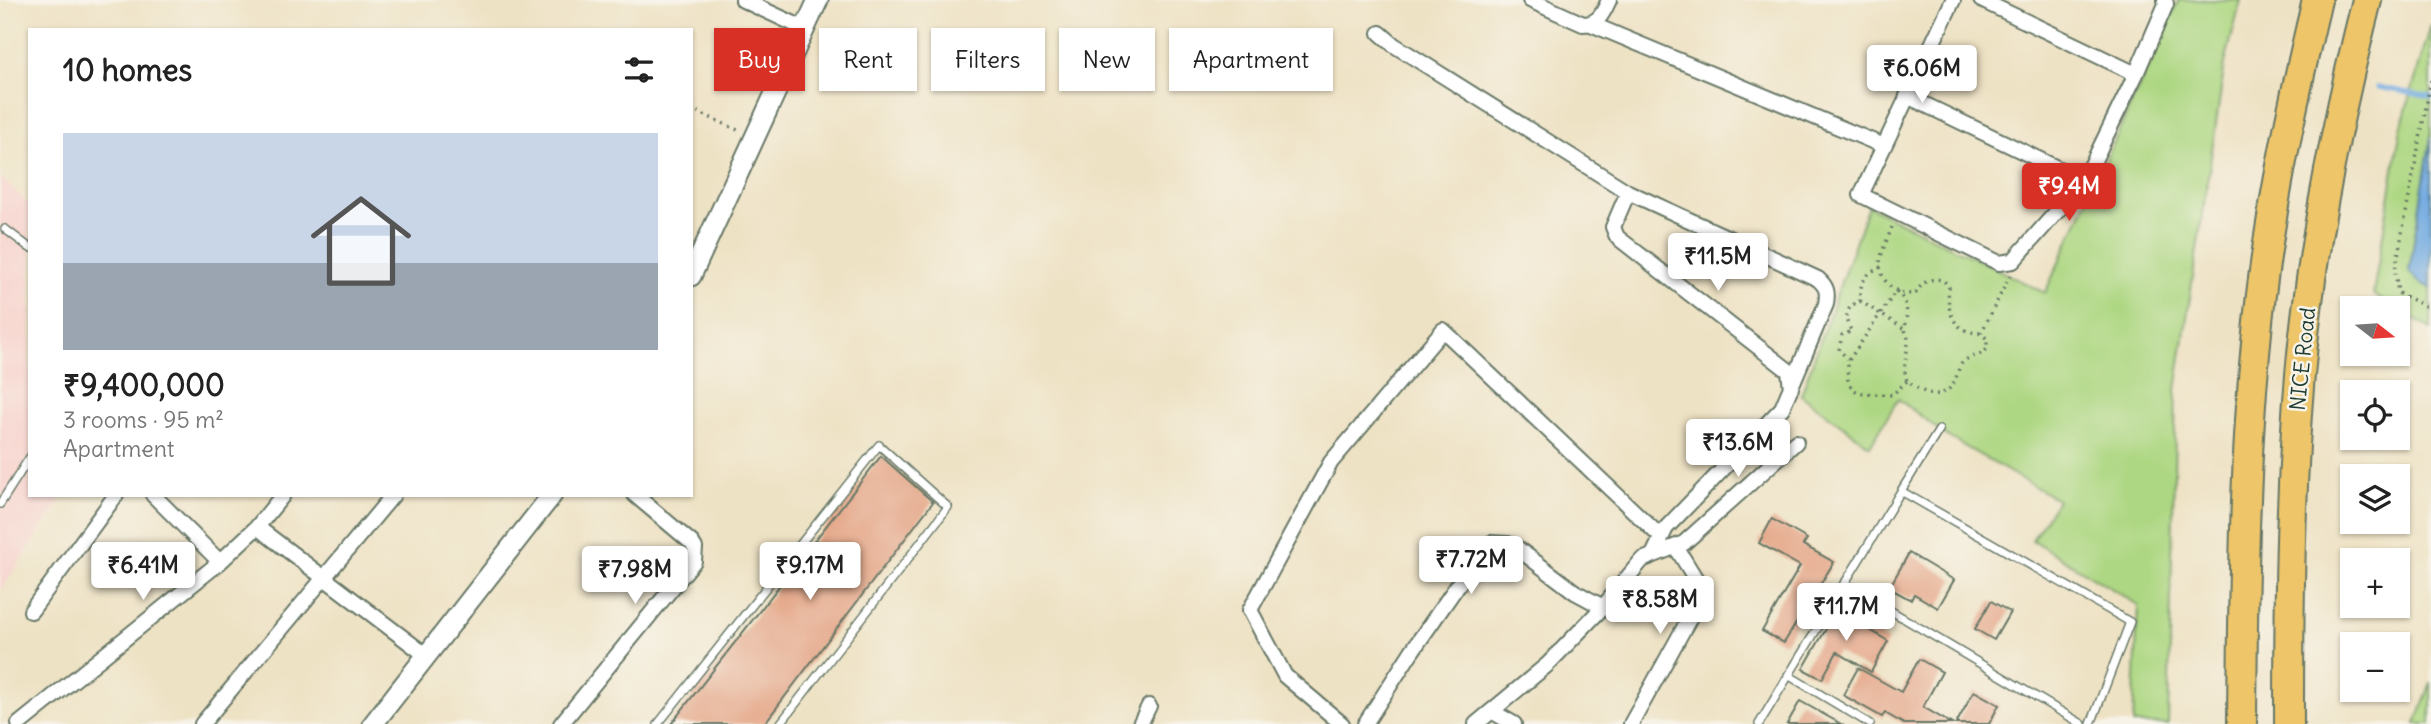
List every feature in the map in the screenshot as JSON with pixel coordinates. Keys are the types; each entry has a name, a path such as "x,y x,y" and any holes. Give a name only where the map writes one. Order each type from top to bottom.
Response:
{"highway":[{"path":"2242,724 2242,601 2247,462 2256,341 2280,172 2317,0"},
{"name":"NICE Road","path":"2289,724 2290,602 2300,372 2331,159 2367,0"}],"street":[{"path":"743,0 803,28"},
{"path":"805,29 818,0"},
{"path":"1530,0 1884,146"},
{"path":"1591,24 1603,13 1609,0"},
{"path":"1953,0 1861,195 1999,263 2013,261 2084,181 2136,74 2166,4 2165,0"},
{"path":"1982,0 2136,74"},
{"path":"1380,33 1394,45 1628,192 1818,279 1825,285 1828,294 1826,304 1782,408 1666,528 1653,555"},
{"path":"693,272 776,91"},
{"path":"1907,96 2084,181"},
{"path":"1628,192 1613,227 1617,237 1788,371 1791,376 1791,389"},
{"path":"1342,724 1285,676 1250,610 1331,462 1443,330 1661,537"},
{"path":"1476,724 1547,666 1604,607 1642,560 1684,543 1796,442"},
{"path":"31,611 115,497"},
{"path":"155,497 220,562"},
{"path":"19,724 220,562 257,527 281,497"},
{"path":"202,724 391,497"},
{"path":"373,724 550,497"},
{"path":"561,724 694,561 695,548 692,543 637,497"},
{"path":"257,527 427,656"},
{"path":"1365,724 1478,556 1491,543 1499,542 1517,548 1575,592 1604,607"},
{"path":"1631,724 1700,599 1700,586 1676,547"},
{"path":"1140,724 1149,706"},
{"path":"1493,712 1514,724"}],"lane":[{"path":"5,229 28,246"},
{"path":"1759,724 1940,430"},
{"path":"658,724 879,445 948,507 780,724"},
{"path":"0,504 28,460"},
{"path":"1901,491 2130,622 2091,724"},
{"path":"1844,583 2082,724"},
{"path":"1788,675 1871,724"}],"path":[{"path":"2431,80 2395,271 2398,293 2431,309"},
{"path":"693,110 755,137"},
{"path":"1897,213 1880,263 1884,279 1902,297 1908,312 1904,329"},
{"path":"1981,333 2024,248"},
{"path":"1860,300 1861,285 1865,277 1881,267"},
{"path":"1896,291 1912,294 1930,280 1944,281 1949,287 1949,310 1954,322 1964,330 1981,333 1987,339 1987,349 1981,355 1962,363 1947,390 1937,395 1929,394 1907,381"},
{"path":"1896,291 1849,360 1847,368 1850,384 1860,394 1876,392 1892,395 1907,381"},
{"path":"1860,300 1904,329 1909,340 1904,360 1907,381"},
{"path":"1849,360 1841,354 1839,345 1842,335 1852,331 1847,322 1847,312 1850,306 1860,300"}],"shaded area":[{"path":"0,177 28,203 28,497 63,497 0,592"}],"green space":[{"path":"2179,0 2241,0 2225,63 2176,390 2168,724 2133,724 2138,605 2032,540 2058,500 1950,438 1898,399 1870,446 1801,395 1868,206 2045,293"},
{"path":"2431,25 2431,137 2409,272 2420,283 2431,288 2431,329 2410,316 2410,296 2373,294 2401,128"},
{"path":"2431,682 2431,724 2416,724"}],"water":[{"path":"2431,137 2431,288 2420,283 2409,272"}],"building":[{"path":"881,456 933,502 764,724 671,724"},
{"path":"1772,519 1807,539 1803,545 1834,562 1784,643 1762,631 1800,566 1759,543"},
{"path":"1909,553 1954,580 1938,608 1914,594 1911,600 1889,588"},
{"path":"1991,601 2010,612 1994,640 1975,629"},
{"path":"1841,603 1866,618 1862,625 1888,641 1871,672 1837,652 1822,679 1803,669"},
{"path":"1919,659 1942,672 1923,707 1952,724 1904,724 1885,713 1882,717 1843,695 1858,668 1901,692"},
{"path":"1974,691 1999,705 1989,724 1956,724"},
{"path":"1800,701 1841,724 1787,724"}],"waterway":[{"path":"2378,87 2431,97"}]}
